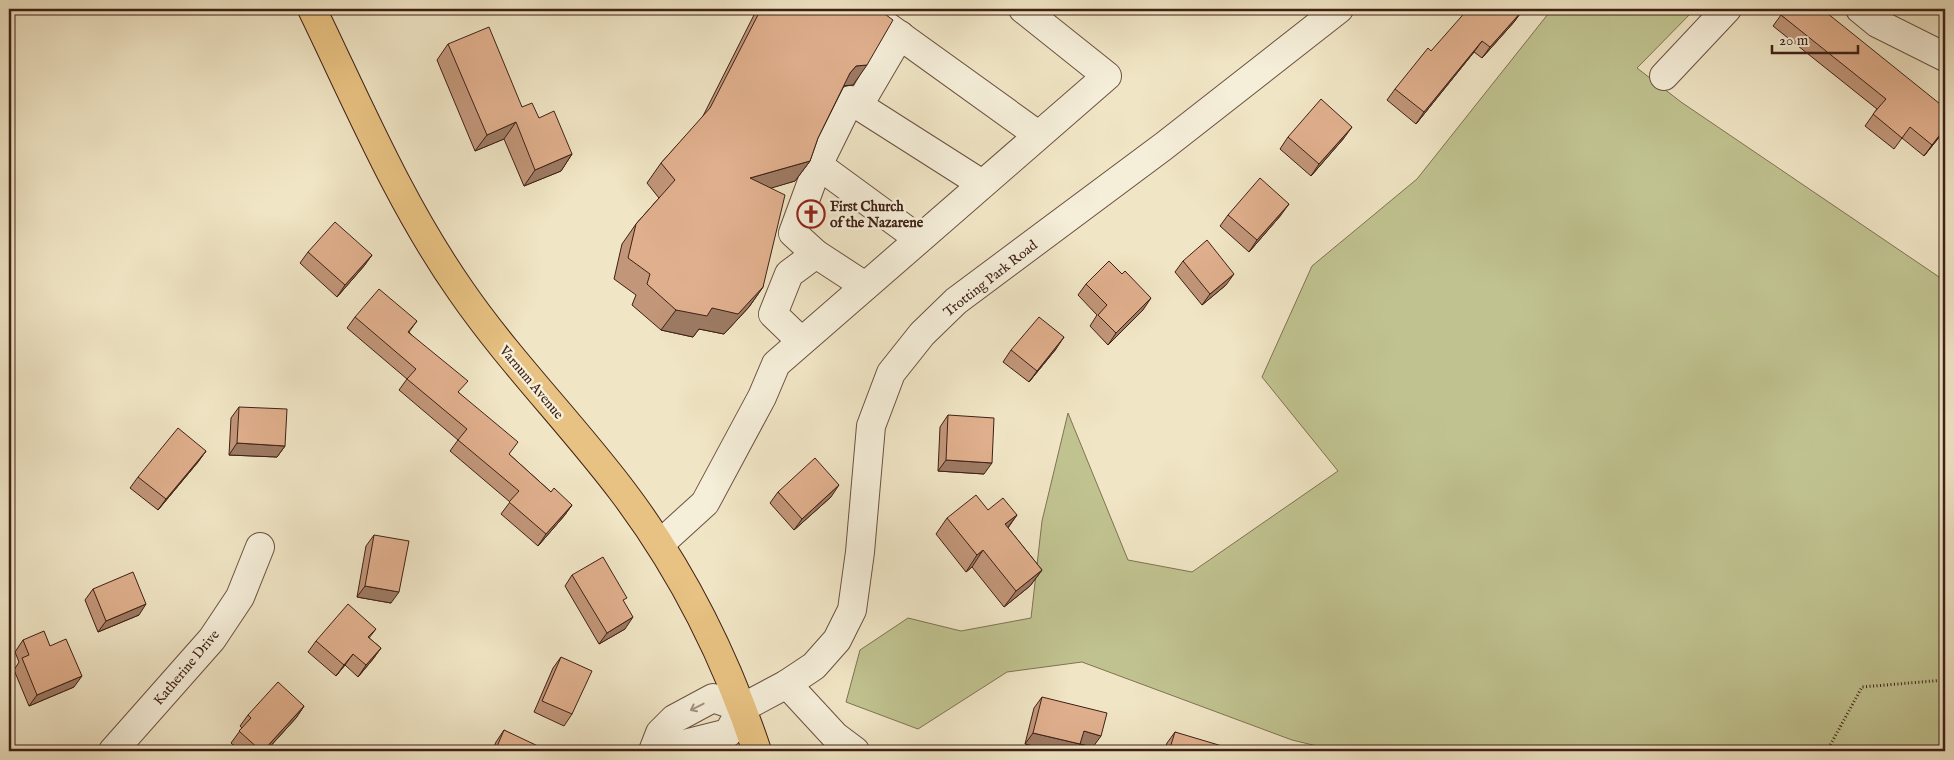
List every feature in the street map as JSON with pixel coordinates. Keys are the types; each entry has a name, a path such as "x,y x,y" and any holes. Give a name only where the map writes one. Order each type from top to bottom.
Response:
{"main road":[{"name":"Varnum Avenue","path":"312,9 400,191 429,242 460,290 524,375 622,490 660,544 693,601 714,643 742,708 757,751"}],"street":[{"path":"863,9 1038,135"},
{"path":"660,544 705,503 762,397 776,364 1107,76 1023,9"},
{"name":"Trotting Park Road","path":"742,708 787,684 814,666 837,640 852,610 860,552 871,426 891,373 922,334 956,301 1164,146 1339,9"},
{"path":"1664,76 1727,9"},
{"path":"1860,9 1877,23 1945,57"},
{"path":"859,106 900,35"},
{"path":"865,286 816,254 793,233 818,164 850,100 982,184"},
{"path":"818,164 919,239"},
{"path":"801,341 772,314 789,274 816,254"},
{"name":"Katherine Drive","path":"113,751 212,639 240,597 260,547"},
{"path":"787,684 835,736 855,751"},
{"path":"654,751 728,733 742,708"}],"path":[{"path":"1827,751 1862,687 1945,680"}],"green space":[{"path":"1552,9 1695,9 1637,68 1681,102 1945,281 1945,751 1338,751 1292,740 1082,662 1007,672 918,729 846,702 860,650 908,618 961,631 1031,618 1042,521 1068,413 1128,560 1192,572 1338,471 1262,377 1312,266 1417,179"}],"building":[{"path":"761,9 878,9 893,20 867,65 856,66 850,73 818,138 810,161 750,178 785,195 763,287 738,314 712,308 707,316 676,310 647,284 650,274 628,258 636,224 675,180 661,163 710,108"},
{"path":"1468,9 1520,9 1522,11 1490,47 1482,41 1424,112 1395,89 1428,48 1431,51"},
{"path":"1785,9 1822,9 1945,108 1945,128 1932,145 1910,127 1902,138 1873,114 1886,99 1781,15"},
{"path":"489,27 522,107 532,103 539,118 554,111 572,154 535,170 516,122 487,135 448,44"},
{"path":"1321,99 1352,127 1319,164 1288,137"},
{"path":"1260,178 1289,204 1257,240 1228,215"},
{"path":"335,222 372,255 345,285 308,252"},
{"path":"1207,240 1234,274 1210,294 1183,261"},
{"path":"1109,261 1122,274 1125,271 1151,298 1116,333 1098,315 1107,305 1086,284"},
{"path":"379,289 417,321 408,332 468,381 458,392 518,442 509,454 551,492 554,488 572,505 546,534 509,502 519,491 458,440 467,429 407,379 416,369 355,317"},
{"path":"1039,317 1064,337 1037,371 1011,350"},
{"path":"239,407 287,409 285,446 237,443"},
{"path":"948,415 994,418 992,463 946,460"},
{"path":"178,428 206,451 166,499 138,477"},
{"path":"815,458 839,485 802,519 778,492"},
{"path":"976,495 988,510 1003,498 1017,515 1005,524 1042,570 1016,591 983,550 977,555 947,518"},
{"path":"374,535 409,541 399,592 365,586"},
{"path":"603,557 627,598 623,600 633,617 607,633 572,575"},
{"path":"133,572 146,604 106,621 93,589"},
{"path":"348,604 376,629 368,637 381,648 366,665 353,654 344,665 316,641"},
{"path":"44,631 50,646 66,639 82,676 37,695 22,658 29,655 23,640"},
{"path":"561,657 592,671 572,714 542,701"},
{"path":"278,682 304,706 261,751 239,731 251,718 248,715"},
{"path":"1042,697 1107,713 1101,736 1084,731 1080,744 1033,733"},
{"path":"504,730 540,747 538,751 495,751"},
{"path":"1175,732 1222,746 1220,751 1169,751"}],"place":[{"name":"First Church of the Nazarene","path":"811,214"}]}
